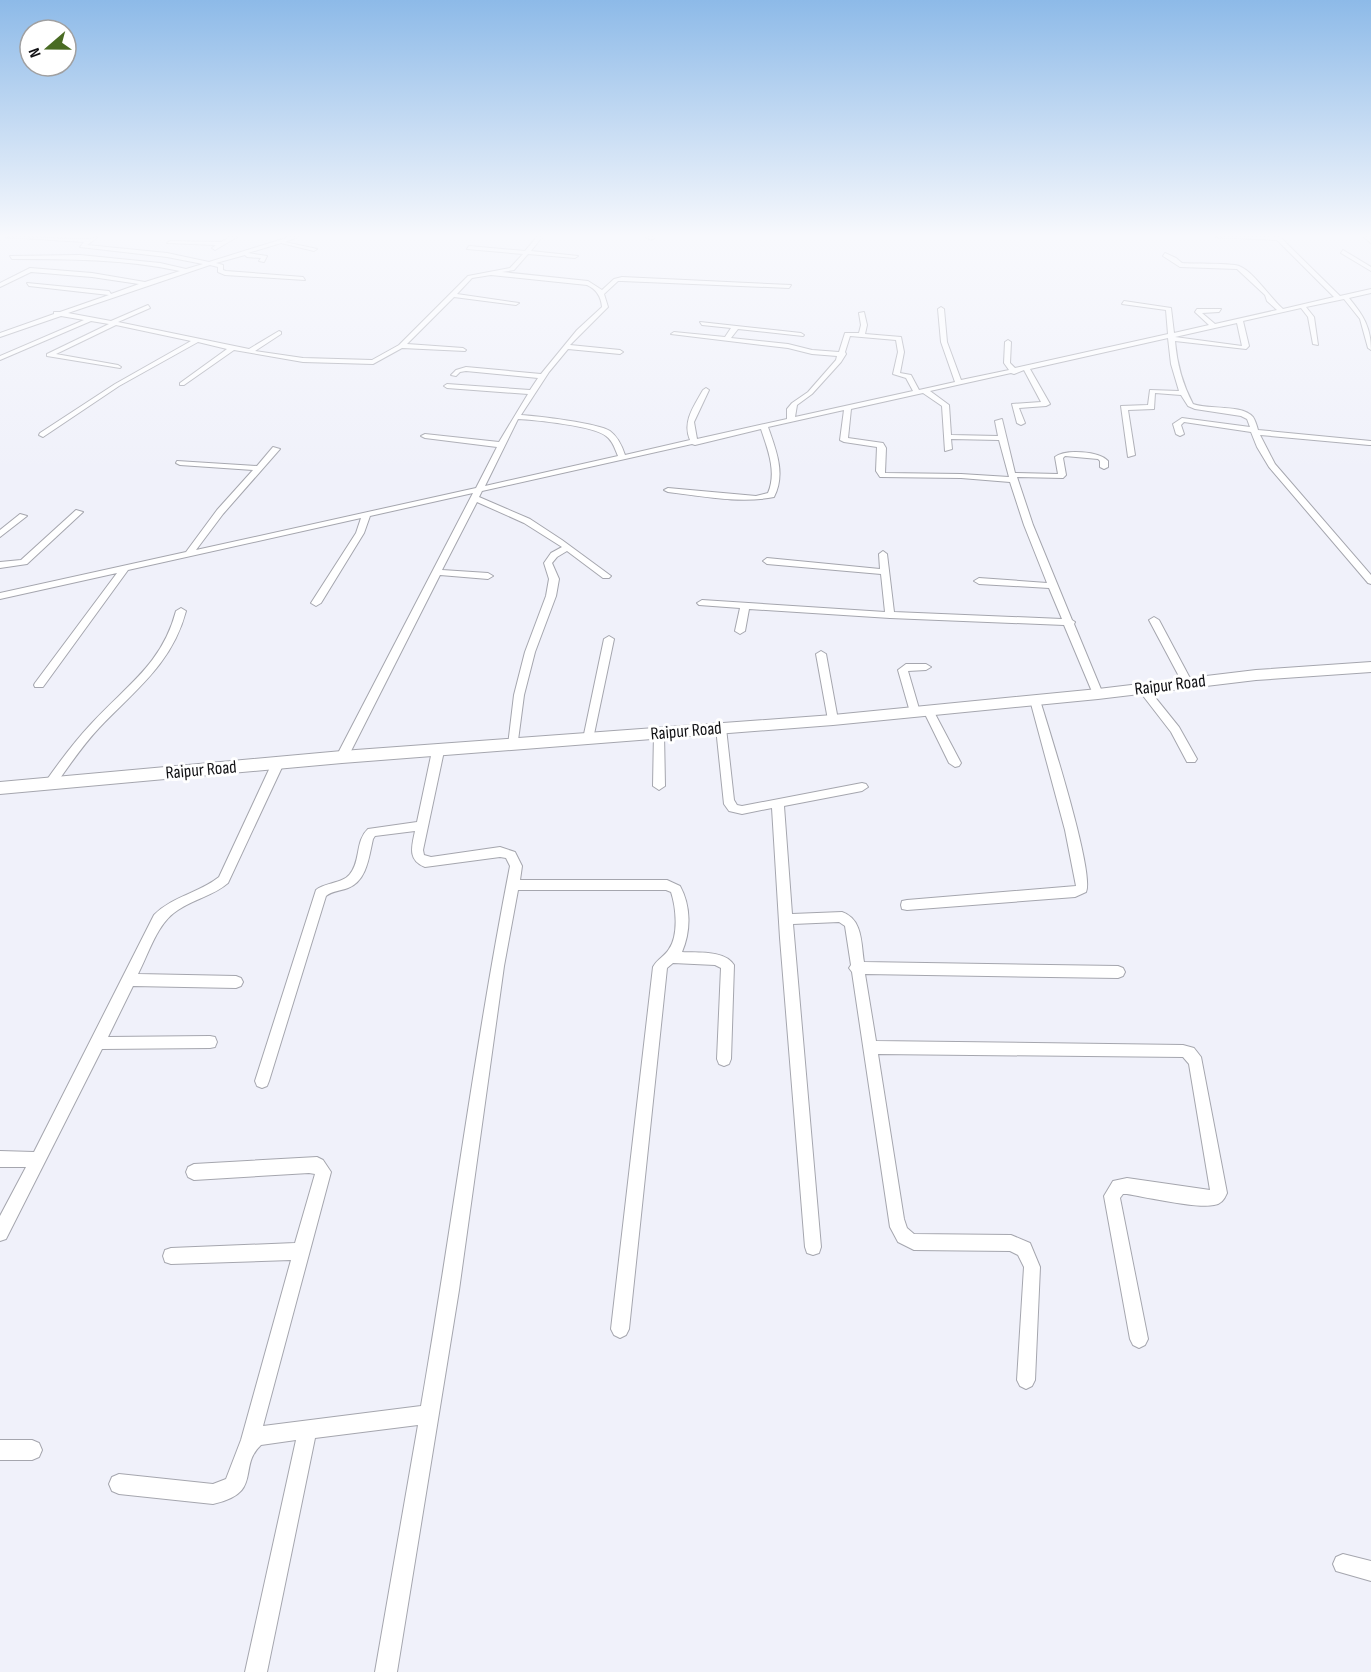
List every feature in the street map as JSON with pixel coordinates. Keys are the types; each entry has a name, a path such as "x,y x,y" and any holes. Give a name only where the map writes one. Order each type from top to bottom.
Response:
{"main road":[{"name":"Raipur Road","path":"0,788 278,763 833,720 1098,694 1256,675 1371,667"}],"street":[{"path":"0,334 51,315"},
{"path":"68,315 249,352 303,360 368,363 379,361 401,346 433,315"},
{"path":"118,367 49,355 131,315"},
{"path":"342,758 516,417 542,376 585,325 597,315"},
{"path":"862,315 864,325 862,334"},
{"path":"942,315 944,342 959,384"},
{"path":"1169,315 1174,364 1190,405 1196,408 1247,415 1272,465 1371,581"},
{"path":"1202,315 1215,327"},
{"path":"0,596 366,515 476,494 695,442 1269,315"},
{"path":"1309,315 1316,344"},
{"path":"1359,315 1363,319 1371,348"},
{"path":"0,358 90,319"},
{"path":"1170,338 1244,348 1246,346 1240,321"},
{"path":"702,323 801,335"},
{"path":"727,340 733,329 737,327"},
{"path":"249,352 279,333"},
{"path":"674,334 843,354"},
{"path":"791,421 793,406 810,393 843,354 845,334 899,338 901,352 896,374 909,376 921,392 945,405 948,449"},
{"path":"43,435 117,385 196,341"},
{"path":"1008,342 1007,363 1014,372"},
{"path":"401,346 463,350"},
{"path":"567,346 620,352"},
{"path":"182,384 231,349"},
{"path":"453,375 458,370 466,369 542,376"},
{"path":"1021,423 1015,406 1046,404 1028,369"},
{"path":"447,386 531,392"},
{"path":"695,442 689,432 690,423 706,390"},
{"path":"1131,455 1124,408 1151,406 1152,391 1184,393"},
{"path":"848,408 844,440 880,445 882,448 880,471 883,475 1015,478 1060,476 1062,475 1059,457 1064,454 1100,457 1104,461 1104,466"},
{"path":"516,417 537,418 602,430 616,441 622,459"},
{"path":"999,420 1002,438 1030,530 1098,694"},
{"path":"1180,434 1177,422 1182,420 1369,444"},
{"path":"668,490 756,498 771,495 776,480 774,455 764,427"},
{"path":"425,436 501,445"},
{"path":"947,436 1002,438"},
{"path":"188,555 220,512 276,449"},
{"path":"180,464 258,468"},
{"path":"476,494 512,511 606,576"},
{"path":"0,565 24,562 79,512"},
{"path":"316,603 360,533 366,515"},
{"path":"0,534 22,516"},
{"path":"513,745 519,695 530,652 551,596 554,579 548,563 554,555 567,548"},
{"path":"883,554 890,615"},
{"path":"767,561 884,572"},
{"path":"39,685 124,569"},
{"path":"436,572 488,576"},
{"path":"979,581 1054,586"},
{"path":"702,603 890,615 1070,622"},
{"path":"740,631 744,606"},
{"path":"50,784 81,741 119,700 152,670 177,629 181,611"},
{"path":"1154,620 1187,682"},
{"path":"588,739 609,639"},
{"path":"821,654 833,720"},
{"path":"926,667 906,667 903,670 922,711 955,763"},
{"path":"1142,688 1175,730 1191,759"},
{"path":"907,905 1029,897 1075,892 1082,889 1084,884 1035,700"},
{"path":"721,728 730,806 742,810 862,787"},
{"path":"659,733 659,786"},
{"path":"386,1672 430,1414 497,966 516,866 511,855 491,851 431,862 422,861 417,850 438,751"},
{"path":"0,1233 164,912 178,902 214,888 224,880 278,763"},
{"path":"778,804 813,1247"},
{"path":"262,1081 320,894 326,889 350,883 357,878 369,834 379,830 423,826"},
{"path":"514,885 672,886 679,894 682,913 677,949 660,968 620,1329"},
{"path":"786,918 839,917 847,919 851,926 896,1219 901,1233 905,1238 914,1242 1011,1244 1024,1249 1029,1258 1033,1277 1026,1380"},
{"path":"671,957 717,960 727,965 724,1059"},
{"path":"856,968 1118,972"},
{"path":"129,980 236,982"},
{"path":"97,1043 210,1042"},
{"path":"871,1047 1183,1051 1193,1056 1196,1062 1219,1193 1215,1197 1207,1198 1127,1186 1119,1187 1112,1196 1139,1339"},
{"path":"0,1159 39,1160"},
{"path":"119,1484 213,1494 226,1492 237,1483 322,1180 322,1168 309,1165 194,1172"},
{"path":"171,1256 302,1251"},
{"path":"249,1444 261,1434 430,1414"},
{"path":"256,1672 308,1428"},
{"path":"0,1450 33,1450"},
{"path":"1343,1564 1371,1571"}]}
